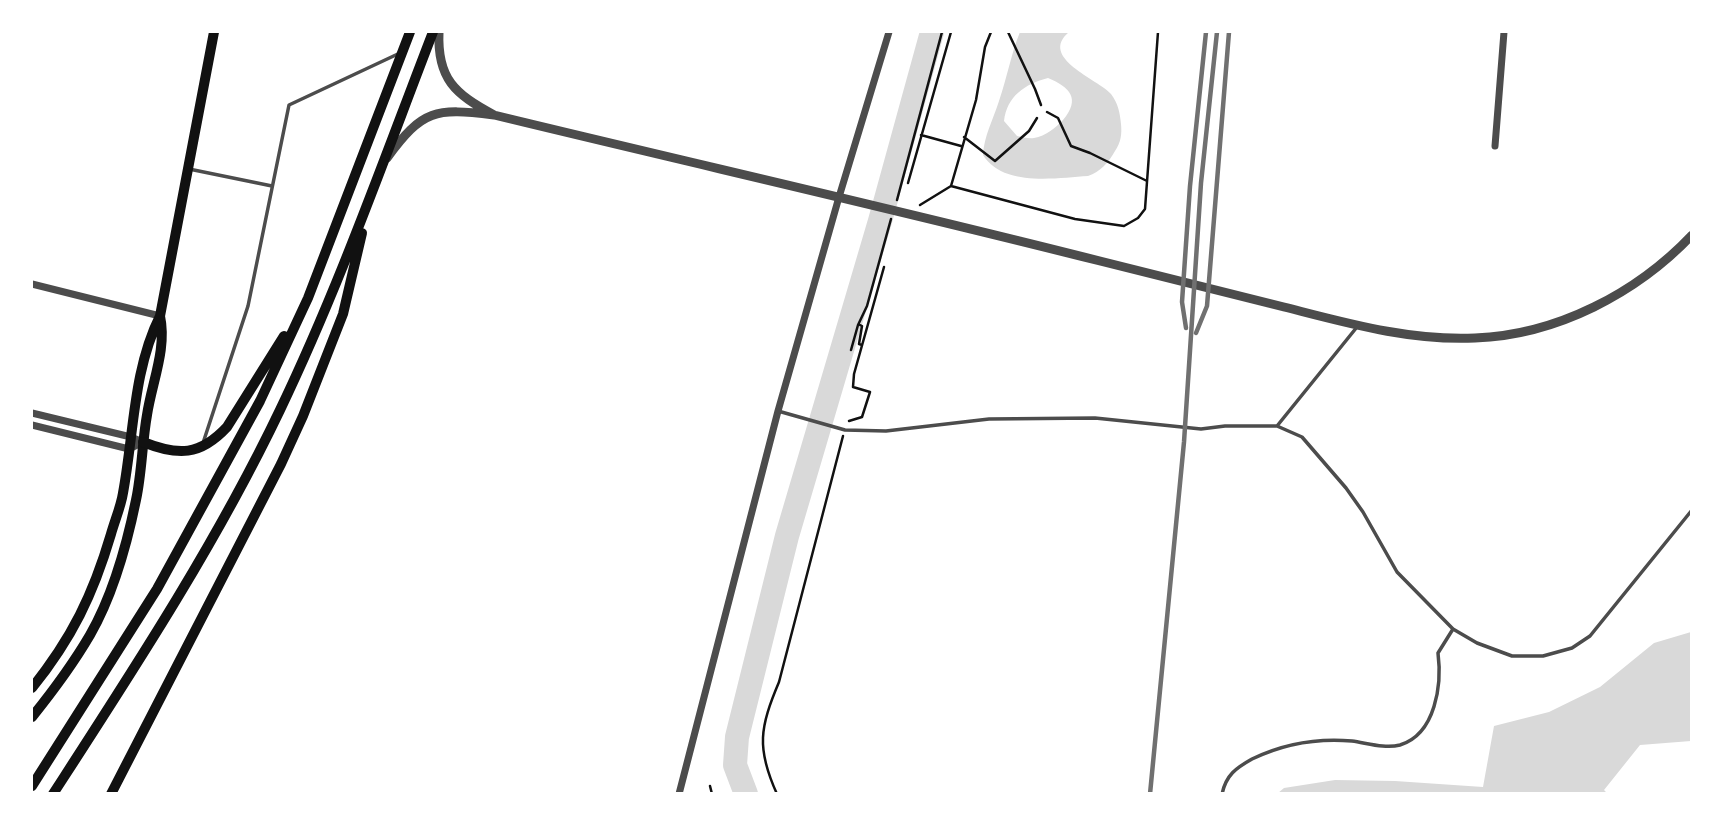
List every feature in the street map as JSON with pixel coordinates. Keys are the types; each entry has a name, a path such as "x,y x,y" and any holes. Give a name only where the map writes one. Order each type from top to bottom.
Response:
{"main road":[{"path":"32,688 67,639 91,592 123,495 151,333 159,316 214,32"},
{"path":"35,781 158,589 260,401 308,298 410,32"},
{"path":"55,791 177,600 255,461 327,309 433,32"},
{"path":"111,793 257,512 303,416 343,314 373,191"},
{"path":"144,442 181,452 202,448 216,439 227,428 308,298"},
{"path":"32,717 75,660 92,632 121,557 136,499 147,414 164,335 159,316"}],"street":[{"path":"439,32 438,51 441,64 452,85 467,100 494,115"},
{"path":"679,793 778,411 889,32"},
{"path":"1495,146 1504,32"},
{"path":"382,165 406,132 430,116 460,111 494,115 917,215 1357,326 1435,339 1479,338 1529,330 1591,310 1636,284 1692,235"},
{"path":"32,284 159,316"},
{"path":"32,413 144,442"},
{"path":"32,425 129,449 144,442"}],"lane":[{"path":"202,448 248,306 289,105 401,52"},
{"path":"189,169 272,186"},
{"path":"1277,426 1357,326"},
{"path":"778,411 845,430 886,431 989,419 1095,418 1200,429 1277,426 1302,438 1346,488 1397,572 1453,629 1477,643 1512,656 1543,656 1572,648 1590,636 1692,510"},
{"path":"1222,793 1224,783 1235,768 1294,743 1340,740 1387,746 1399,745 1412,739 1423,730 1433,711 1440,669 1438,653 1453,629"}],"path":[{"path":"851,350 867,306 910,157 942,32"},
{"path":"908,183 951,32"},
{"path":"917,215 920,205 951,186 976,100 985,47 991,32"},
{"path":"1008,32 1041,105"},
{"path":"951,186 1076,219 1124,226 1138,218 1145,209 1158,32"},
{"path":"1047,112 1058,118 1071,146 1090,152 1147,181"},
{"path":"964,137 995,161 1029,131 1037,118"},
{"path":"921,135 961,146"},
{"path":"910,157 915,156"},
{"path":"862,417 870,392 853,387 854,374 884,267"},
{"path":"858,325 862,326 859,344 862,345"},
{"path":"777,793 761,744 764,716 779,682 845,430"},
{"path":"710,786 712,793"}],"shaded area":[{"path":"1020,32 1069,32 1061,42 1065,59 1113,97 1120,116 1121,138 1110,159 1096,172 1088,176 1060,178 1016,176 992,165 983,155","holes":["1048,78 1062,85 1070,94 1072,100 1068,113 1057,126 1042,135 1032,138 1017,136 1004,121 1009,105 1018,92"]},
{"path":"1691,632 1691,741 1640,745 1604,790 1607,793 1278,793 1284,788 1335,780 1483,787 1494,726 1549,712 1600,687 1654,643"}],"waterway":[{"path":"746,794 735,765 737,737 787,536 880,221 932,32"}],"railway":[{"path":"1186,328 1182,302 1190,186 1206,32"},
{"path":"1150,794 1184,442 1201,183 1217,32"},
{"path":"1196,333 1207,306 1229,32"}]}
